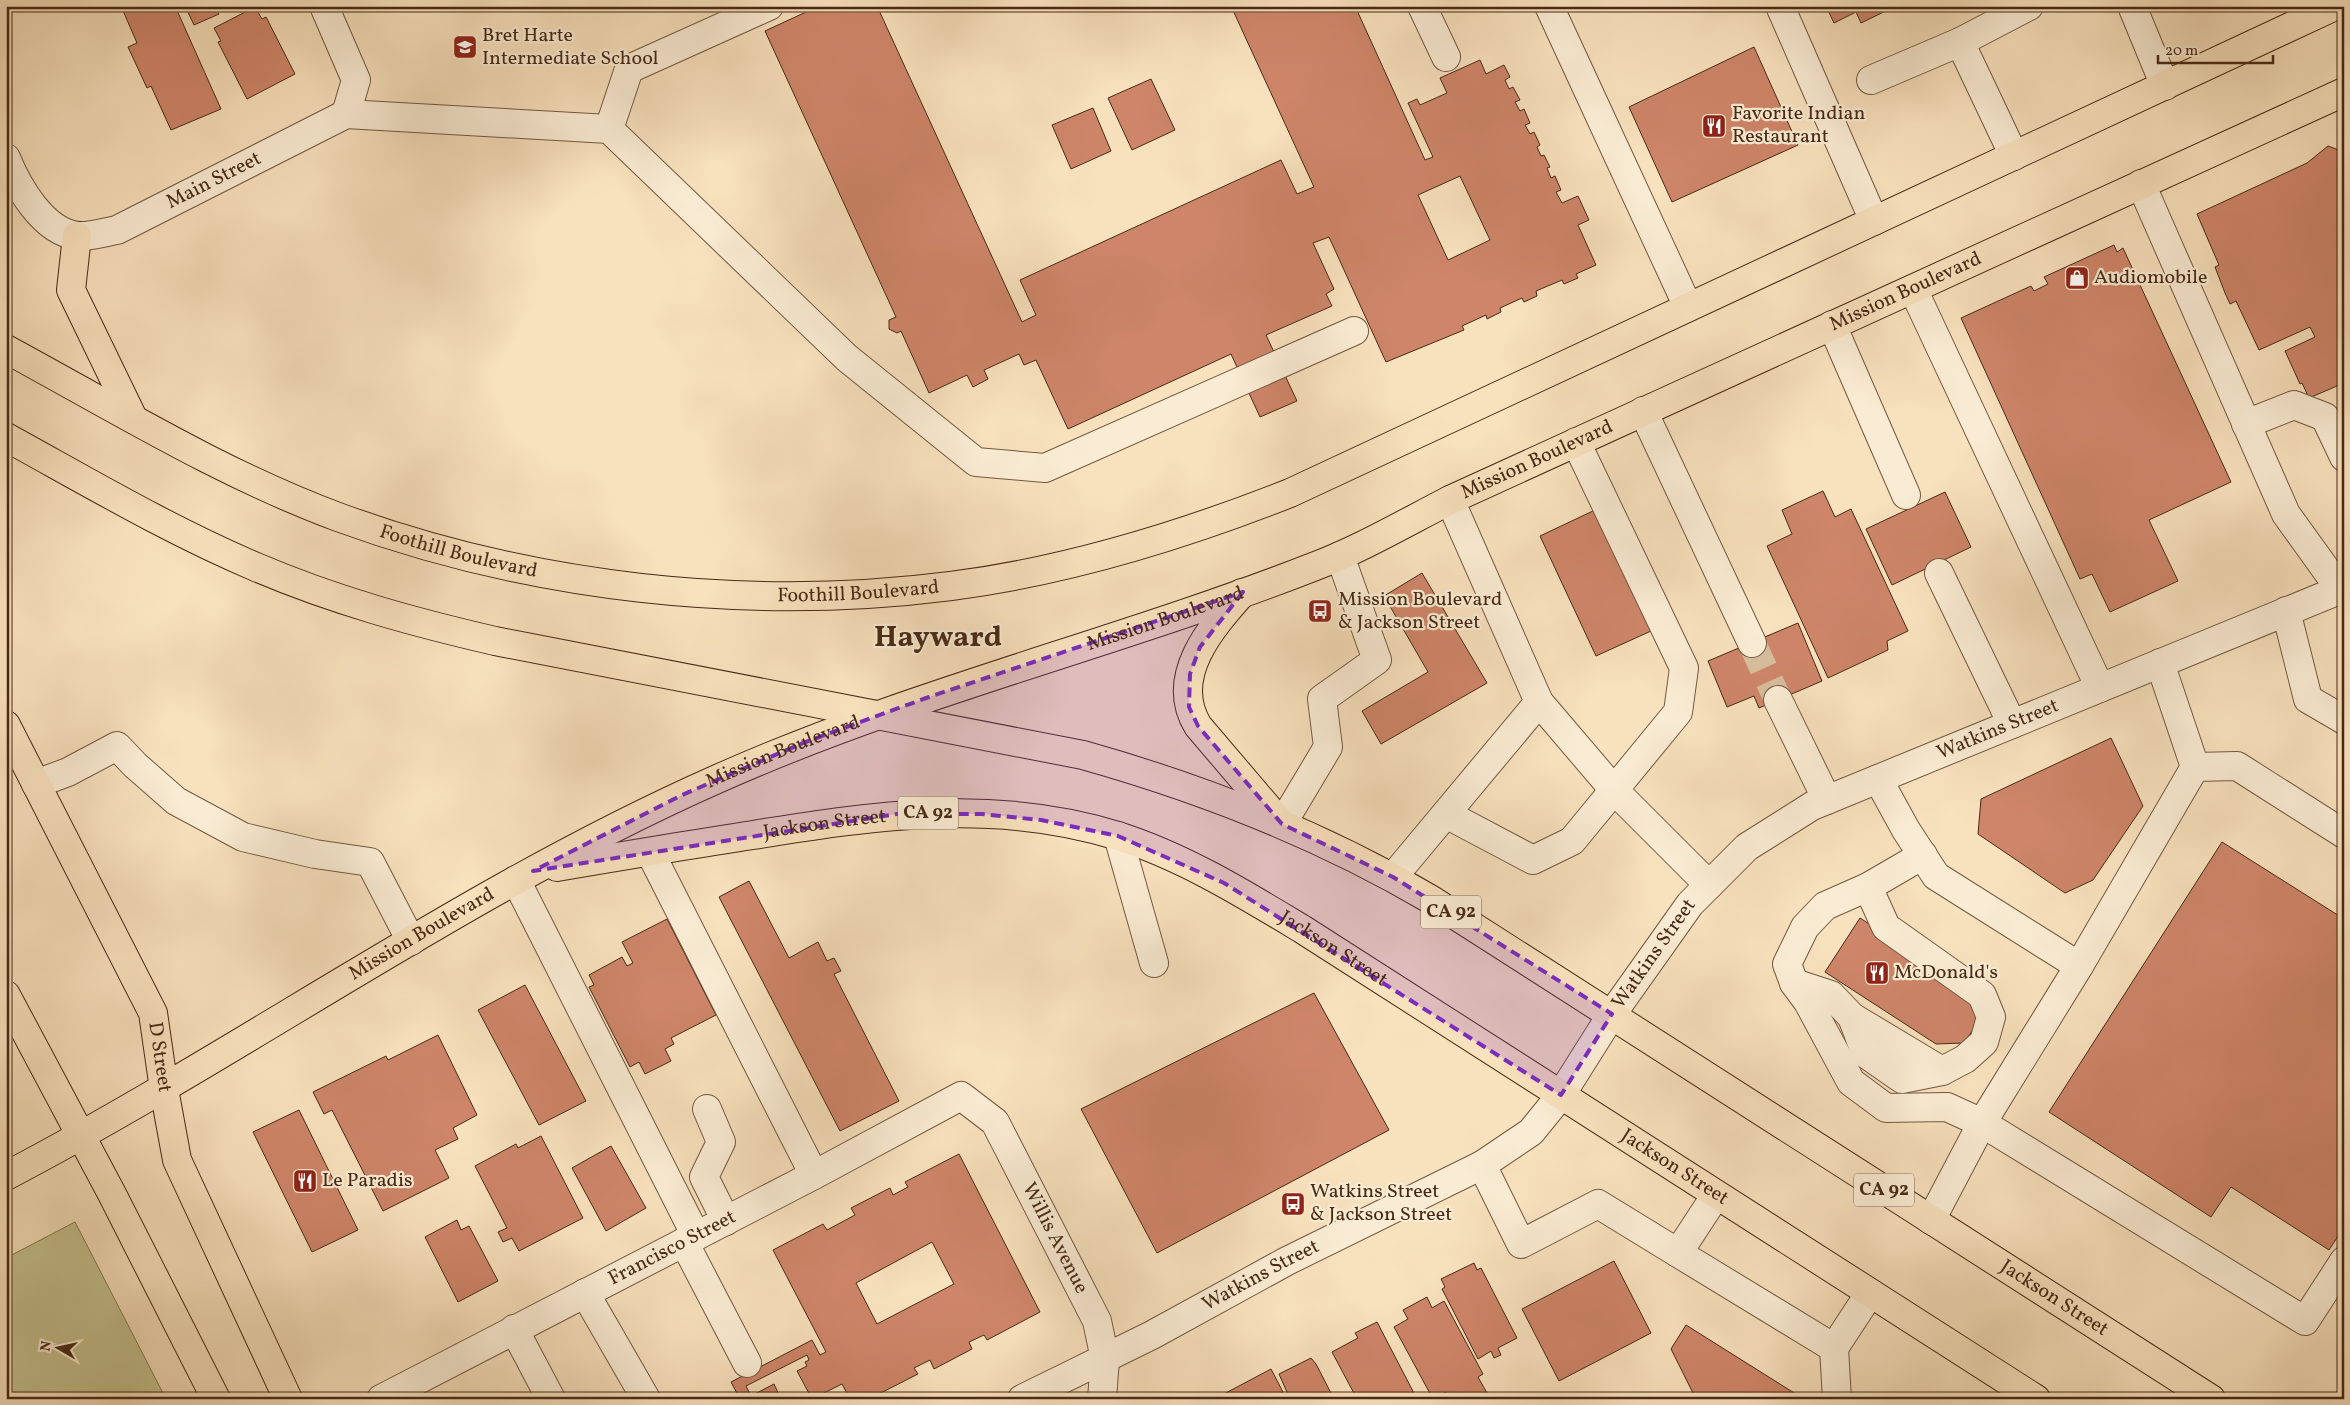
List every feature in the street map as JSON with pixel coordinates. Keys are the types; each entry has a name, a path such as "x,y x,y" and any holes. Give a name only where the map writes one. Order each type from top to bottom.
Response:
{"main road":[{"path":"1688,307 2165,86 2318,10"},
{"name":"Mission Boulevard","path":"6,1176 164,1090 524,875 712,781 879,715 1243,592 1340,556 1450,500 2344,92"},
{"path":"77,236 71,290 133,418"},
{"name":"Foothill Boulevard","path":"6,349 228,469 339,517 421,543 540,572 669,591 740,596 860,594 952,586 1008,577 1111,554 1249,509 1316,481 1688,307"},
{"path":"6,437 160,521 211,546 301,585 391,615 495,641 879,715"},
{"path":"1243,592 1200,647 1190,674 1189,707 1201,731 1282,824"},
{"name":"Jackson Street","path":"879,715 1083,755 1178,784 1282,824 1393,877 1612,1014 2211,1399"},
{"name":"D Street","path":"6,725 153,1012 164,1090 177,1160 288,1399"},
{"name":"Jackson Street","path":"524,875 838,821 924,813 1009,816 1065,824 1118,836 1186,864 1263,906 2036,1399"},
{"path":"6,995 81,1136 216,1399"}],"street":[{"path":"324,6 356,80 346,114 609,129 848,358 976,462 1045,468 1354,331"},
{"path":"609,129 629,69 770,6"},
{"path":"1422,6 1446,57"},
{"path":"1549,6 1688,307"},
{"path":"1780,6 1874,221"},
{"path":"1871,80 1960,42 2029,6"},
{"path":"2132,6 2165,86"},
{"path":"1960,42 2014,156"},
{"name":"Main Street","path":"77,236 117,230 346,114"},
{"path":"6,158 15,179 40,215 51,225 77,236"},
{"path":"2141,184 2286,514 2342,589"},
{"path":"1913,289 2100,688"},
{"path":"1832,325 1906,494"},
{"path":"2246,424 2294,405 2325,417 2344,457"},
{"path":"1644,412 1752,643"},
{"path":"1446,814 1533,860 1572,841 1678,712 1684,668 1576,442"},
{"path":"1450,500 1540,702 1614,790 1709,885"},
{"path":"1282,824 1328,747 1322,700 1377,660 1340,556"},
{"path":"1939,572 2012,724"},
{"name":"Watkins Street","path":"1022,1399 1105,1359 1287,1261 1482,1165 1531,1132 1561,1095 1612,1014 1690,904 1746,847 1812,806 2342,589"},
{"path":"2286,612 2308,700 2344,720"},
{"path":"1931,1220 1982,1123 2079,966 2195,767 2160,663"},
{"path":"1778,700 1827,800"},
{"path":"1393,877 1540,702"},
{"path":"36,784 68,772 117,746 135,766 176,801 243,837 315,854 370,862 411,941"},
{"path":"2195,767 2237,766 2344,834"},
{"path":"1878,779 1906,830 1936,876 2079,966"},
{"path":"1118,836 1154,963"},
{"path":"650,852 814,1175"},
{"path":"1923,855 1868,887 1825,906 1805,927 1787,964 1794,983 1808,1002 1851,1082 1886,1108 1947,1107 1982,1123 2304,1321 2344,1261"},
{"path":"524,875 747,1363"},
{"path":"1794,983 1831,995 1852,1017 1866,1054 1902,1078 1942,1071 1965,1060 1984,1042 1991,1017 1982,995 1886,926 1868,887"},
{"name":"Francisco Street","path":"381,1399 726,1221 961,1096"},
{"name":"Willis Avenue","path":"961,1096 995,1122 1098,1321 1105,1359 1102,1399"},
{"path":"707,1109 721,1142 704,1177 726,1221"},
{"path":"1482,1165 1520,1244 1598,1204 1834,1348"},
{"path":"1678,1253 1716,1194"},
{"path":"585,1293 646,1399"},
{"path":"1837,1399 1834,1348 1870,1293"},
{"path":"514,1329 551,1399"}],"highlighted area":[{"path":"1243,592 1200,647 1190,674 1189,707 1198,726 1282,824 1393,877 1612,1014 1561,1095 1224,883 1118,836 1041,820 982,814 897,814 533,871 682,795 803,743 929,697"}],"shaded area":[{"path":"75,1222 166,1399 6,1399 6,1258"}],"building":[{"path":"121,6 175,6 221,109 171,130 151,86 147,88 128,47 137,43"},
{"path":"185,6 215,6 219,14 194,25"},
{"path":"819,6 877,6 1022,322 1036,315 1020,280 1281,160 1297,194 1314,187 1231,6 1355,6 1425,160 1433,157 1408,103 1417,99 1420,105 1447,93 1440,78 1480,60 1486,74 1504,65 1510,77 1505,80 1509,89 1513,87 1520,100 1515,102 1520,111 1524,109 1530,123 1525,125 1530,134 1534,132 1540,145 1537,147 1541,156 1544,155 1550,167 1547,168 1551,178 1555,176 1561,190 1556,192 1562,203 1578,196 1589,220 1578,225 1596,265 1576,274 1578,278 1564,284 1562,280 1536,291 1537,296 1524,302 1522,298 1500,308 1501,312 1487,319 1486,315 1462,326 1464,330 1386,362 1329,237 1313,243 1334,289 1326,294 1332,306 1266,335 1297,401 1260,417 1231,354 1068,429 1036,360 1024,365 1019,354 984,370 988,379 973,387 967,375 929,393 901,331 897,333 889,329 889,320 896,317 765,31","holes":["1460,176 1490,240 1448,260 1418,195"]},
{"path":"1826,6 1896,6 1861,23 1856,12 1834,23"},
{"path":"255,7 262,19 266,17 295,74 247,99 218,42 221,41 214,28"},
{"name":"Favorite Indian Restaurant","path":"1754,47 1798,145 1672,202 1629,107"},
{"path":"1151,79 1175,130 1132,150 1108,98"},
{"path":"1093,108 1111,151 1071,169 1052,125"},
{"path":"2328,146 2344,152 2344,383 2309,398 2302,383 2300,384 2285,351 2315,337 2310,327 2259,350 2236,301 2230,304 2215,267 2219,265 2197,214 2307,163"},
{"path":"2114,245 2117,252 2123,248 2231,482 2149,520 2178,581 2110,612 2092,574 2080,579 1961,318 2031,286 2034,291 2048,284 2044,277"},
{"path":"1823,491 1835,517 1851,509 1908,631 1887,641 1888,650 1828,678 1767,546 1792,534 1782,510"},
{"path":"1945,492 1971,547 1892,585 1866,529"},
{"path":"1595,510 1651,631 1596,656 1540,536"},
{"path":"1422,573 1487,683 1381,744 1362,711 1428,672 1384,596"},
{"path":"1798,623 1822,681 1759,708 1754,696 1727,707 1708,661"},
{"path":"2111,738 2143,806 2093,880 2065,893 1978,834 1981,799"},
{"path":"2222,842 2344,919 2344,1227 2329,1250 2231,1187 2211,1217 2049,1112"},
{"path":"749,881 789,958 818,942 827,961 834,958 841,971 834,974 899,1101 840,1131 719,897"},
{"path":"1860,918 1971,990 1979,1021 1964,1043 1936,1044 1825,972"},
{"path":"667,919 716,1015 671,1038 674,1044 665,1049 671,1061 645,1074 639,1062 630,1067 589,987 594,985 589,975 622,957 627,966 633,963 622,942"},
{"path":"525,985 586,1101 539,1125 478,1010"},
{"path":"1314,993 1389,1130 1157,1253 1081,1109"},
{"path":"438,1035 477,1115 453,1128 458,1139 435,1150 449,1178 383,1211 332,1110 324,1114 313,1092 386,1056 388,1060"},
{"name":"Le Paradis","path":"299,1110 358,1230 312,1252 253,1132"},
{"path":"541,1136 583,1218 519,1251 512,1238 503,1242 498,1232 507,1228 475,1166 516,1144 518,1148"},
{"path":"611,1146 646,1208 606,1231 572,1168"},
{"path":"959,1154 1040,1312 987,1340 984,1335 969,1342 972,1349 934,1369 930,1360 914,1368 918,1374 869,1399 850,1399 842,1384 812,1399 797,1371 807,1366 805,1362 809,1360 807,1355 746,1386 751,1396 774,1384 781,1399 740,1399 731,1382 812,1340 820,1355 826,1352 773,1250 823,1224 827,1230 855,1215 851,1208 890,1188 893,1195 908,1187 905,1182","holes":["932,1242 954,1284 877,1324 856,1283"]},
{"path":"457,1220 461,1230 469,1226 498,1281 458,1302 425,1237"},
{"path":"1614,1261 1651,1333 1559,1381 1522,1309"},
{"path":"1474,1263 1477,1270 1481,1268 1517,1338 1498,1348 1501,1355 1494,1358 1491,1351 1478,1359 1442,1289 1445,1287 1441,1279"},
{"path":"1427,1297 1432,1308 1444,1301 1483,1374 1478,1377 1487,1393 1477,1399 1449,1399 1446,1392 1433,1399 1394,1327 1408,1319 1403,1310"},
{"path":"1377,1322 1417,1399 1357,1399 1332,1352 1358,1338 1355,1333"},
{"path":"1686,1325 1799,1396 1797,1399 1696,1399 1671,1349"},
{"path":"1311,1358 1334,1399 1290,1399 1279,1374"},
{"path":"1271,1369 1283,1392 1277,1395 1279,1399 1222,1399 1220,1396"}],"tunnel":[{"path":"1752,643 1778,700"}],"place":[{"name":"Bret Harte Intermediate School","path":"465,47"},
{"name":"Favorite Indian Restaurant","path":"1714,126"},
{"name":"Audiomobile","path":"2077,278"},
{"name":"Mission Boulevard & Jackson Street","path":"1320,611"},
{"name":"McDonald's","path":"1877,973"},
{"name":"Le Paradis","path":"305,1181"},
{"name":"Watkins Street & Jackson Street","path":"1293,1204"}],"district":[{"name":"Hayward","path":"938,638"}]}
